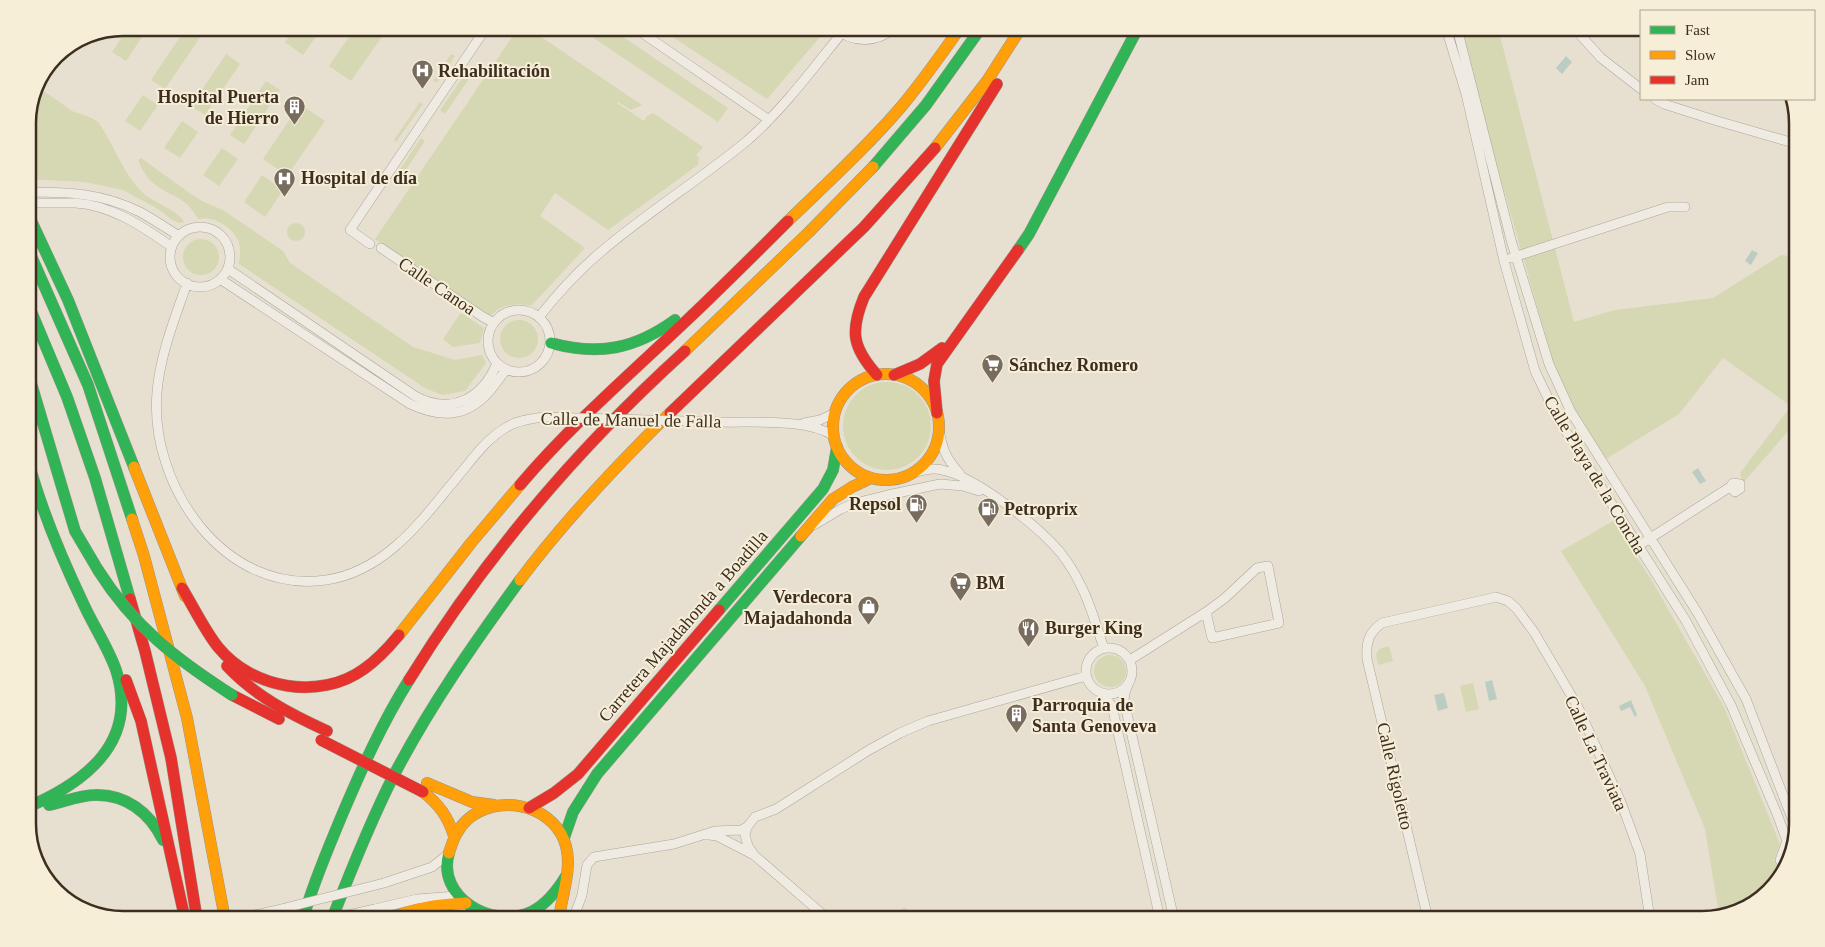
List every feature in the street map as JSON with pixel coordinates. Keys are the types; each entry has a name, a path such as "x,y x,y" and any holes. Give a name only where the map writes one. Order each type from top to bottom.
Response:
{"main road":[{"path":"182,588 218,647 237,665 264,680 290,687 315,687 341,681 363,670 395,640 471,543 550,451 866,145 900,108 936,63 955,36"},
{"path":"306,911 330,845 378,736 417,666 445,622 480,574 533,507 587,447 649,384 710,328 840,202 881,159 923,110 975,36"},
{"path":"334,911 356,854 407,750 452,676 508,594 556,534 616,466 868,222 944,138 980,92 1016,36"},
{"path":"877,375 864,360 856,343 854,333 856,316 861,304 1025,36"},
{"path":"956,334 928,361 913,369 894,375 877,375 863,380 851,388 841,400 835,413 833,425 835,442 845,461 857,471 871,478 885,480 900,479 913,473 931,455 936,447 939,430 934,381 937,364 956,334 997,282 1029,234 1134,36"},
{"path":"36,223 196,623 214,652 252,691 324,736"},
{"path":"551,343 578,350 620,347 640,341 671,323 772,237"},
{"path":"36,267 88,385 144,556 186,718 223,911"},
{"path":"36,323 68,397 95,478 143,642 171,758 196,911"},
{"path":"894,375 909,380 921,388 931,399 937,413"},
{"path":"36,400 75,531 110,589 144,630 187,666 232,695 324,736 425,787 472,802 494,805 511,804 529,808 540,813 550,821 564,838 568,856 560,911"},
{"name":"Carretera Majadahonda a Boadilla","path":"529,808 545,800 578,774 822,490 833,473 837,461 835,442"},
{"name":"Carretera Majadahonda a Boadilla","path":"564,838 569,820 596,777 624,741 832,499 871,478"},
{"path":"36,483 55,538 84,606 118,676 122,700 118,731 113,742 95,767 72,786 36,805"},
{"path":"72,576 98,621 123,673 141,721 183,911"},
{"path":"36,798 72,786"},
{"path":"425,787 445,811 454,836"},
{"path":"36,806 95,795 119,798 137,807 151,820 160,832 183,911"},
{"path":"481,911 462,899 452,886 448,874 447,855 454,836 467,819 479,811 494,805"},
{"path":"532,911 544,904 566,876"},
{"path":"408,911 462,899"}],"street":[{"path":"370,242 350,230 481,36"},
{"path":"354,231 486,36"},
{"path":"647,36 769,120"},
{"path":"539,317 572,279 600,252 703,176 749,139 769,120 833,36"},
{"path":"848,36 854,39 867,40 882,36"},
{"name":"Calle Playa de la Concha","path":"1448,36 1466,94 1504,261 1534,371 1558,419 1686,621 1731,705 1788,835"},
{"name":"Calle Playa de la Concha","path":"1458,36 1516,257 1549,364 1571,412 1697,612 1746,699 1789,811"},
{"path":"1581,36 1601,58 1640,88"},
{"path":"1657,100 1714,120 1789,142"},
{"path":"36,192 77,192 109,199 139,212 179,236"},
{"path":"36,207 75,204 107,210 140,225 172,247"},
{"path":"1504,261 1668,207 1685,207"},
{"path":"196,227 205,227 221,235 230,251 230,260 228,269 220,279 204,286 195,286 180,278 171,263 172,247 179,236 186,230 196,227"},
{"name":"Calle Canoa","path":"381,250 483,317 492,325"},
{"path":"228,269 428,403 443,405 469,398 482,387 496,363"},
{"path":"220,279 410,404 426,411 442,415 466,409 489,392 506,370"},
{"name":"Calle de Manuel de Falla","path":"187,283 166,346 156,393 160,439 167,465 176,488 190,513 206,535 229,555 252,568 275,577 299,582 326,580 351,574 372,564 409,534 477,453 496,434 508,426 525,420 543,417 801,424 824,430 835,442"},
{"path":"519,310 530,312 539,317 546,324 550,333 551,343 546,357 535,368 526,372 506,370 496,363 488,347 488,339 492,325 499,317 509,311 519,310"},
{"name":"Calle de Manuel de Falla","path":"801,424 820,420 835,413"},
{"path":"939,430 942,450 962,476"},
{"path":"913,473 930,469 945,470 962,476 994,496 1039,531 1061,553 1081,585 1104,648"},
{"path":"805,531 841,509 855,503 940,484 963,486 994,496"},
{"path":"1638,546 1730,486"},
{"path":"1130,660 1206,612 1225,598 1257,568 1268,566 1279,622 1212,638 1206,612"},
{"name":"Calle La Traviata","path":"1371,632 1382,623 1496,597 1508,600 1516,608 1534,632 1578,707 1621,802 1640,854 1649,911"},
{"name":"Calle Rigoletto","path":"1371,632 1366,646 1367,659 1426,911"},
{"path":"1158,911 1112,706 1102,693 1092,687 1086,676 1088,662 1092,656 1104,648 1119,650 1130,660 1133,673 1125,692 1124,701 1172,911"},
{"path":"754,855 748,846 745,835 747,827 755,817 776,809 869,750 900,733 928,721 1086,676"},
{"path":"1102,693 1116,694 1128,685"},
{"path":"576,911 582,895 587,865 594,857 674,844 715,830 741,830 747,827"},
{"path":"703,835 717,836 754,855 818,911"},
{"path":"272,911 384,883 432,867 447,855"},
{"path":"367,911 417,899 462,899"}],"green space":[{"path":"123,36 143,36 126,61 112,52"},
{"path":"181,36 201,36 165,89 151,80"},
{"path":"290,36 316,36 303,55 285,42"},
{"path":"350,36 382,36 351,81 329,66"},
{"path":"513,36 540,36 642,105 631,110 617,103 644,121 647,116 653,113 703,147 696,155 699,157 698,165 608,230 555,193 540,216 585,248 532,305 503,307 494,312 490,317 375,239"},
{"path":"591,36 622,36 728,108 718,122"},
{"path":"671,36 820,36 767,99"},
{"path":"1463,36 1500,36 1574,322 1615,310 1713,298 1781,255 1789,256 1789,405 1723,358 1679,414 1606,459 1571,404 1553,362 1493,152"},
{"path":"226,54 240,64 205,115 191,106"},
{"path":"451,54 455,56 437,83 433,81"},
{"path":"470,67 475,70 445,114 440,110"},
{"path":"266,81 280,90 244,144 230,135"},
{"path":"43,90 72,111 98,122 136,185 148,197 177,214 184,222 180,223 172,220 158,209 123,190 85,182 36,179 36,118"},
{"path":"143,95 158,105 140,131 125,121"},
{"path":"420,102 423,104 396,142 394,140"},
{"path":"300,104 325,121 287,176 263,159"},
{"path":"182,121 198,132 180,158 164,148"},
{"path":"421,138 425,141 399,180 395,177"},
{"path":"222,148 238,159 219,186 203,175"},
{"path":"141,158 191,194 223,210 283,251 290,263 413,347 455,360 482,355 486,363 465,391 442,395 425,388 239,264 239,243 235,235 216,220 198,219 183,201 153,183 138,160"},
{"path":"262,175 283,190 265,217 244,202"},
{"path":"296,223 302,226 305,232 302,238 296,241 290,238 287,232 290,226"},
{"path":"201,239 208,240 214,244 218,250 218,264 214,270 208,274 201,275 194,274 188,270 184,264 183,257 184,250 188,244 194,240"},
{"path":"460,314 463,314 484,328 480,343 453,347 443,339"},
{"path":"519,320 532,326 538,339 532,352 519,358 506,352 500,339 506,326"},
{"path":"887,382 904,386 918,395 927,409 931,426 927,443 918,457 904,466 887,470 870,466 856,457 847,443 843,426 847,409 856,395 870,386"},
{"path":"1789,409 1789,430 1743,483 1740,473"},
{"path":"1613,521 1652,581 1724,707 1780,844 1774,860 1777,866 1774,872 1759,889 1740,902 1718,909 1705,829 1645,686 1561,551"},
{"path":"1389,646 1393,661 1378,665 1376,654 1379,649"},
{"path":"1110,655 1121,660 1126,671 1121,682 1110,687 1099,682 1094,671 1099,660"},
{"path":"1473,683 1479,709 1466,712 1460,686"},
{"path":"904,907 909,911 901,911"}],"shaded area":[{"path":"1566,56 1572,62 1562,74 1556,68"},
{"path":"1752,250 1758,253 1751,265 1745,261"},
{"path":"1698,468 1706,481 1700,484 1692,472"},
{"path":"1492,680 1497,699 1489,701 1485,682"},
{"path":"1444,693 1448,708 1438,711 1434,695"},
{"path":"1631,700 1637,715 1635,717 1630,707 1621,711 1619,706"}],"traffic: fast":[{"path":"873,167 926,105 975,36"},
{"path":"1018,250 1029,234 1134,36"},
{"path":"36,231 68,300 134,467"},
{"path":"36,267 88,385 132,519"},
{"path":"551,343 585,349 616,347 646,338 675,320"},
{"path":"36,323 67,397 95,478 130,599"},
{"path":"36,400 75,531 98,570"},
{"path":"719,610 823,489 833,470 837,447"},
{"path":"36,487 60,552 113,662 121,696 120,718 114,738 102,756 87,772 69,785 36,803"},
{"path":"564,838 573,812 597,774 801,536"},
{"path":"98,570 126,609 141,625 174,655 232,695"},
{"path":"335,911 369,828 408,749 453,675 520,580"},
{"path":"305,911 321,866 357,780 381,729 409,680"},
{"path":"49,805 89,795 117,798 136,807 144,814 158,830 163,840"},
{"path":"449,853 447,869 451,883 459,896 480,911"},
{"path":"533,911 551,897 566,876"}],"traffic: slow":[{"path":"788,221 846,166 888,122 954,36"},
{"path":"935,148 987,81 1016,36"},
{"path":"685,351 809,232 873,167"},
{"path":"886,374 906,378 923,390 935,407 939,427 935,447 923,464 906,476 886,480 866,476 849,464 837,447 833,427 837,407 849,390 866,378 886,374"},
{"path":"520,580 592,494 670,413"},
{"path":"134,467 185,596"},
{"path":"801,536 833,499 871,478"},
{"path":"399,635 471,543 520,485"},
{"path":"132,519 144,556 187,718 223,911"},
{"path":"427,783 472,802 494,805"},
{"path":"423,792 442,811 454,836"},
{"path":"449,853 461,827 467,820 479,812 492,807 506,805 521,806 534,811 547,818 557,827 567,850 568,870 560,911"},
{"path":"411,911 446,904 466,903"}],"traffic: jam":[{"path":"877,375 862,356 856,338 855,329 864,297 997,84"},
{"path":"670,413 864,227 935,148"},
{"path":"520,485 579,421 698,310 788,221"},
{"path":"937,413 934,381 937,364 1018,250"},
{"path":"894,375 920,364 942,348"},
{"path":"409,680 469,590 535,506 607,426 685,351"},
{"path":"182,588 213,641 232,661 249,673 287,686 327,685 346,679 374,662 399,635"},
{"path":"130,599 145,651 171,758 196,911"},
{"path":"529,808 554,793 578,774 719,610"},
{"path":"227,666 261,695 300,718 327,731"},
{"path":"126,680 141,721 183,911"},
{"path":"232,695 279,719"},
{"path":"321,740 423,792"}],"place":[{"name":"Rehabilitación","path":"422,90"},
{"name":"Hospital Puerta de Hierro","path":"295,126"},
{"name":"Hospital de día","path":"285,197"},
{"name":"Sánchez Romero","path":"993,384"},
{"name":"Repsol","path":"917,523"},
{"name":"Petroprix","path":"988,528"},
{"name":"BM","path":"960,602"},
{"name":"Verdecora Majadahonda","path":"868,626"},
{"name":"Burger King","path":"1029,647"},
{"name":"Parroquia de Santa Genoveva","path":"1016,734"}]}
